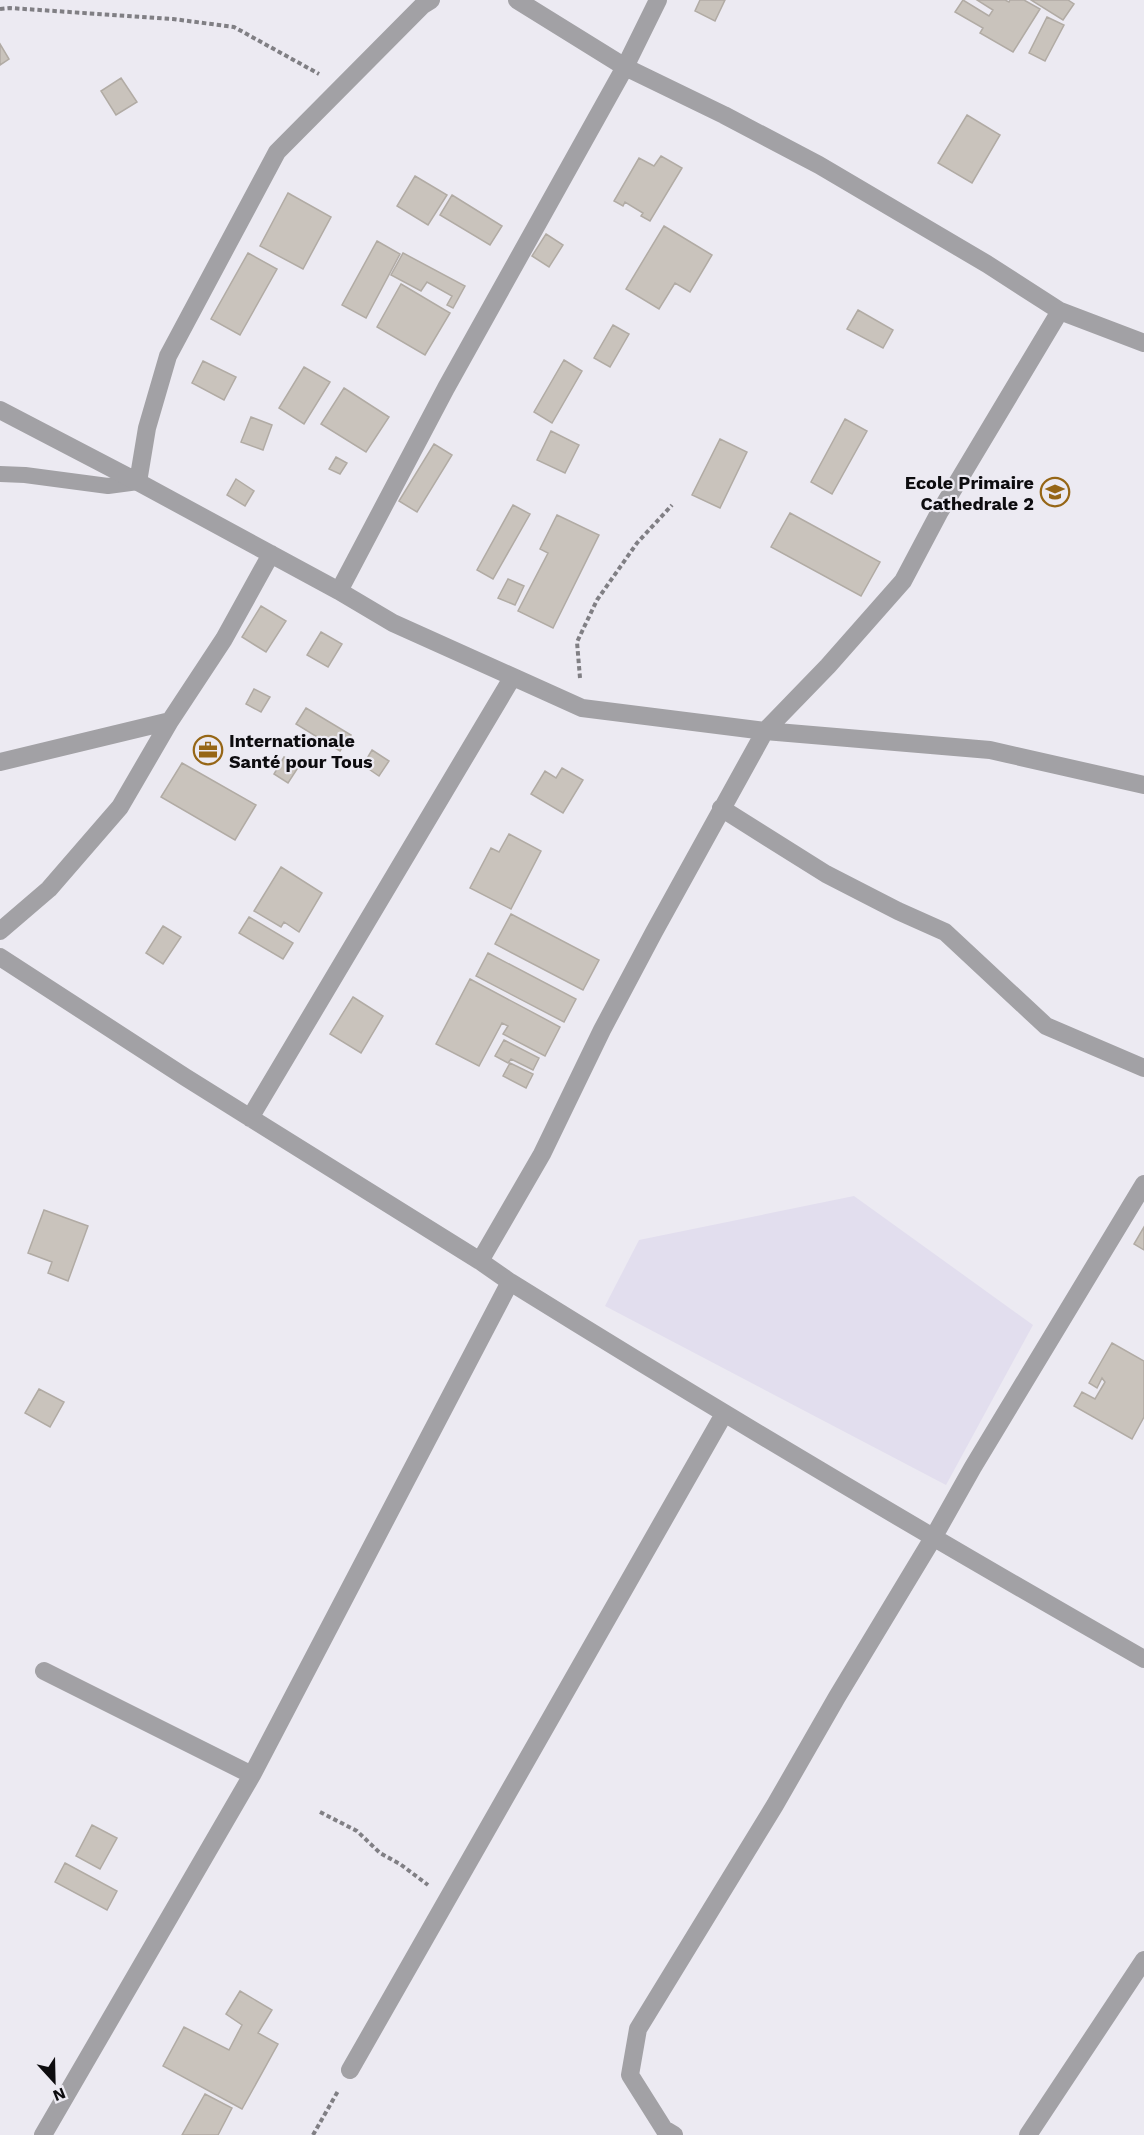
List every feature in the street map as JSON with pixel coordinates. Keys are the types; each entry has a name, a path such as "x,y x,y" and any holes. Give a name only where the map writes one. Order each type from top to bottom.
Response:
{"street":[{"path":"138,482 147,428 168,356 277,152 423,5 431,0"},
{"path":"517,0 625,67 819,165 987,264 1060,311 1144,343"},
{"path":"339,591 457,368 625,67 658,0"},
{"path":"480,1261 542,1154 602,1030 765,730 828,666 903,581 939,513 1060,311"},
{"path":"0,410 271,554 393,623 582,708 765,730 990,750 1144,785"},
{"path":"0,931 49,889 120,807 170,721 224,639 271,554"},
{"path":"250,1118 512,678"},
{"path":"0,762 170,721"},
{"path":"721,808 826,874 945,932 1046,1026 1144,1068"},
{"path":"0,957 250,1118 724,1414 1144,1659"},
{"path":"674,2135 664,2129 630,2075 638,2029 1144,1184"},
{"path":"43,2135 252,1775 510,1282"},
{"path":"350,2070 724,1414"},
{"path":"44,1671 252,1775"},
{"path":"1028,2135 1144,1960"}],"lane":[{"path":"0,474 108,486 138,482"}],"path":[{"path":"0,9 162,18 234,27 342,87"},
{"path":"582,708 577,642 597,600 636,543 672,505"},
{"path":"320,1812 357,1831 380,1853 449,1896"},
{"path":"313,2135 350,2070"}],"shaded area":[{"path":"854,1196 1033,1325 946,1485 605,1306 639,1240"}],"building":[{"path":"700,0 725,0 715,21 695,11"},
{"path":"963,0 989,16 993,10 977,0 1009,2 1010,0 1024,0 1040,9 1013,52 980,33 983,28 955,12"},
{"path":"1031,0 1068,0 1074,4 1063,20"},
{"path":"1047,17 1064,25 1045,61 1029,53"},
{"path":"0,44 9,59 0,65"},
{"path":"121,78 137,102 116,115 101,91"},
{"path":"967,115 1000,135 972,183 938,163"},
{"path":"661,156 682,168 650,221 641,216 643,213 625,202 623,206 614,201 639,158 654,166"},
{"path":"415,176 447,195 428,225 397,206"},
{"path":"288,193 331,217 303,269 260,246"},
{"path":"452,195 502,226 490,245 440,215"},
{"path":"664,226 712,255 690,292 675,283 659,309 626,289"},
{"path":"546,234 563,245 549,267 532,256"},
{"path":"377,241 400,254 366,318 342,305"},
{"path":"248,253 277,269 240,335 211,319"},
{"path":"403,253 465,286 453,308 447,305 452,296 427,282 421,291 391,275"},
{"path":"401,284 450,313 425,355 377,327"},
{"path":"858,310 893,330 883,348 847,329"},
{"path":"613,325 629,334 610,367 594,358"},
{"path":"564,360 582,371 552,423 534,412"},
{"path":"203,361 236,377 224,400 192,383"},
{"path":"304,367 330,382 304,424 279,408"},
{"path":"344,388 389,417 366,452 321,424"},
{"path":"251,417 272,425 263,450 241,442"},
{"path":"845,419 867,431 832,494 811,482"},
{"path":"551,431 579,445 565,473 537,460"},
{"path":"720,439 747,452 720,508 692,495"},
{"path":"434,444 452,455 417,512 399,501"},
{"path":"336,457 347,463 340,474 329,469"},
{"path":"236,479 254,491 245,506 227,495"},
{"path":"513,505 530,514 493,579 477,570"},
{"path":"790,513 880,562 861,596 771,547"},
{"path":"557,515 599,535 553,628 518,611 548,553 540,549"},
{"path":"508,579 524,586 515,605 498,598"},
{"path":"261,606 286,621 266,652 242,637"},
{"path":"321,632 342,644 328,667 307,655"},
{"path":"254,689 270,697 261,712 246,704"},
{"path":"306,708 351,735 340,751 296,724"},
{"path":"372,750 389,761 379,776 363,765"},
{"path":"284,757 299,766 288,783 274,774"},
{"path":"182,763 256,805 235,840 161,797"},
{"path":"562,768 583,780 563,813 531,794 545,771 556,778"},
{"path":"509,834 541,851 511,909 470,888 491,848 499,852"},
{"path":"281,867 322,893 299,932 284,922 281,927 254,911"},
{"path":"511,914 599,960 583,990 495,944"},
{"path":"249,917 293,943 283,959 239,933"},
{"path":"163,926 181,937 163,964 146,953"},
{"path":"488,953 576,999 564,1022 476,976"},
{"path":"470,979 560,1027 545,1056 503,1034 508,1026 502,1023 479,1066 436,1044"},
{"path":"353,997 383,1016 361,1053 330,1034"},
{"path":"504,1040 539,1058 533,1070 511,1059 508,1063 495,1056"},
{"path":"510,1063 533,1074 526,1088 503,1076"},
{"path":"44,1210 88,1226 68,1281 48,1273 52,1262 28,1253"},
{"path":"1144,1227 1144,1250 1134,1244"},
{"path":"1112,1343 1144,1361 1144,1417 1132,1439 1074,1406 1082,1392 1095,1399 1105,1382 1102,1378 1097,1388 1089,1383"},
{"path":"39,1389 64,1402 50,1427 25,1413"},
{"path":"92,1825 117,1838 100,1869 76,1856"},
{"path":"65,1863 117,1891 107,1910 55,1882"},
{"path":"240,1991 272,2010 258,2033 278,2044 242,2109 163,2066 184,2027 229,2050 242,2025 226,2014"},
{"path":"205,2094 232,2108 218,2135 182,2135"}],"place":[{"name":"Ecole Primaire Cathedrale 2","path":"1055,492"},
{"name":"Internationale Santé pour Tous","path":"208,750"}]}
